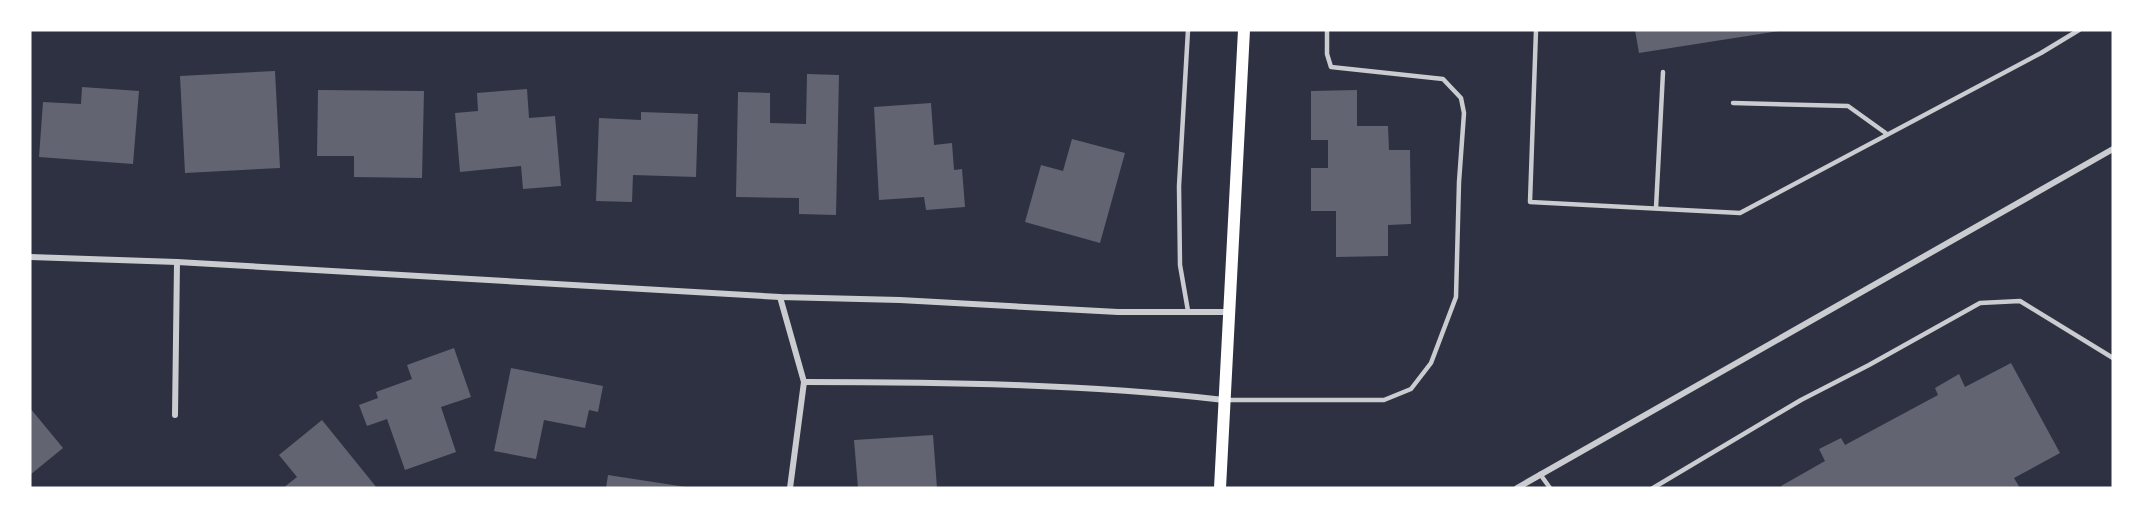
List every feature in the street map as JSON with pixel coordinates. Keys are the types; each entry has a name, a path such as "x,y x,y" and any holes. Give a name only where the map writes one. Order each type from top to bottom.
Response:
{"main road":[{"path":"1220,488 1244,30"}],"street":[{"path":"1517,488 2113,149"},
{"path":"30,256 177,262 780,297 900,300 1118,312 1229,312"},
{"path":"175,415 177,262"},
{"path":"780,297 804,382 790,488"},
{"path":"804,382 917,382 1152,392 1224,400"}],"lane":[{"path":"1188,30 1179,186 1180,265 1188,312"},
{"path":"1224,400 1281,402 1384,400 1402,393 1411,388 1431,363 1456,297 1459,182 1464,114 1461,98 1443,79 1331,67 1327,54 1328,30"},
{"path":"1536,30 1530,202 1740,213 2041,53 2079,30"},
{"path":"1656,208 1663,72"},
{"path":"1733,103 1848,105 1887,134"},
{"path":"1653,488 1801,400 1980,303 2020,301 2113,358"},
{"path":"1540,474 1550,488"}],"building":[{"path":"1635,30 1779,30 1779,31 1639,53"},
{"path":"275,71 280,168 185,173 180,76"},
{"path":"807,74 839,75 836,215 799,214 799,198 736,197 738,92 770,93 770,123 806,124"},
{"path":"82,87 139,91 133,164 39,157 43,102 81,104"},
{"path":"527,89 529,118 555,116 561,186 523,189 521,166 460,172 455,113 478,111 477,93"},
{"path":"318,90 424,91 422,178 354,177 354,156 317,156"},
{"path":"1357,90 1357,126 1388,126 1389,150 1410,150 1411,224 1388,225 1388,256 1336,257 1336,211 1311,211 1311,168 1328,168 1328,140 1311,140 1311,91"},
{"path":"931,103 934,145 952,143 954,170 962,169 965,207 926,210 924,197 879,200 874,107"},
{"path":"641,112 698,114 696,177 633,175 632,202 596,201 599,118 641,120"},
{"path":"1072,139 1125,153 1100,243 1025,222 1041,165 1063,171"},
{"path":"454,348 471,397 441,407 456,452 405,470 387,419 367,426 359,405 378,398 376,392 412,379 407,365"},
{"path":"2011,363 2060,453 2014,478 2020,488 1782,488 1781,486 1825,461 1819,449 1841,438 1845,445 1938,395 1935,388 1959,374 1965,387"},
{"path":"511,368 603,386 598,412 589,410 585,428 544,420 536,459 494,451"},
{"path":"30,408 63,448 30,475"},
{"path":"322,420 377,488 283,488 297,477 279,455"},
{"path":"933,435 937,488 858,488 854,440"},
{"path":"608,475 686,487 686,488 606,488"}]}
